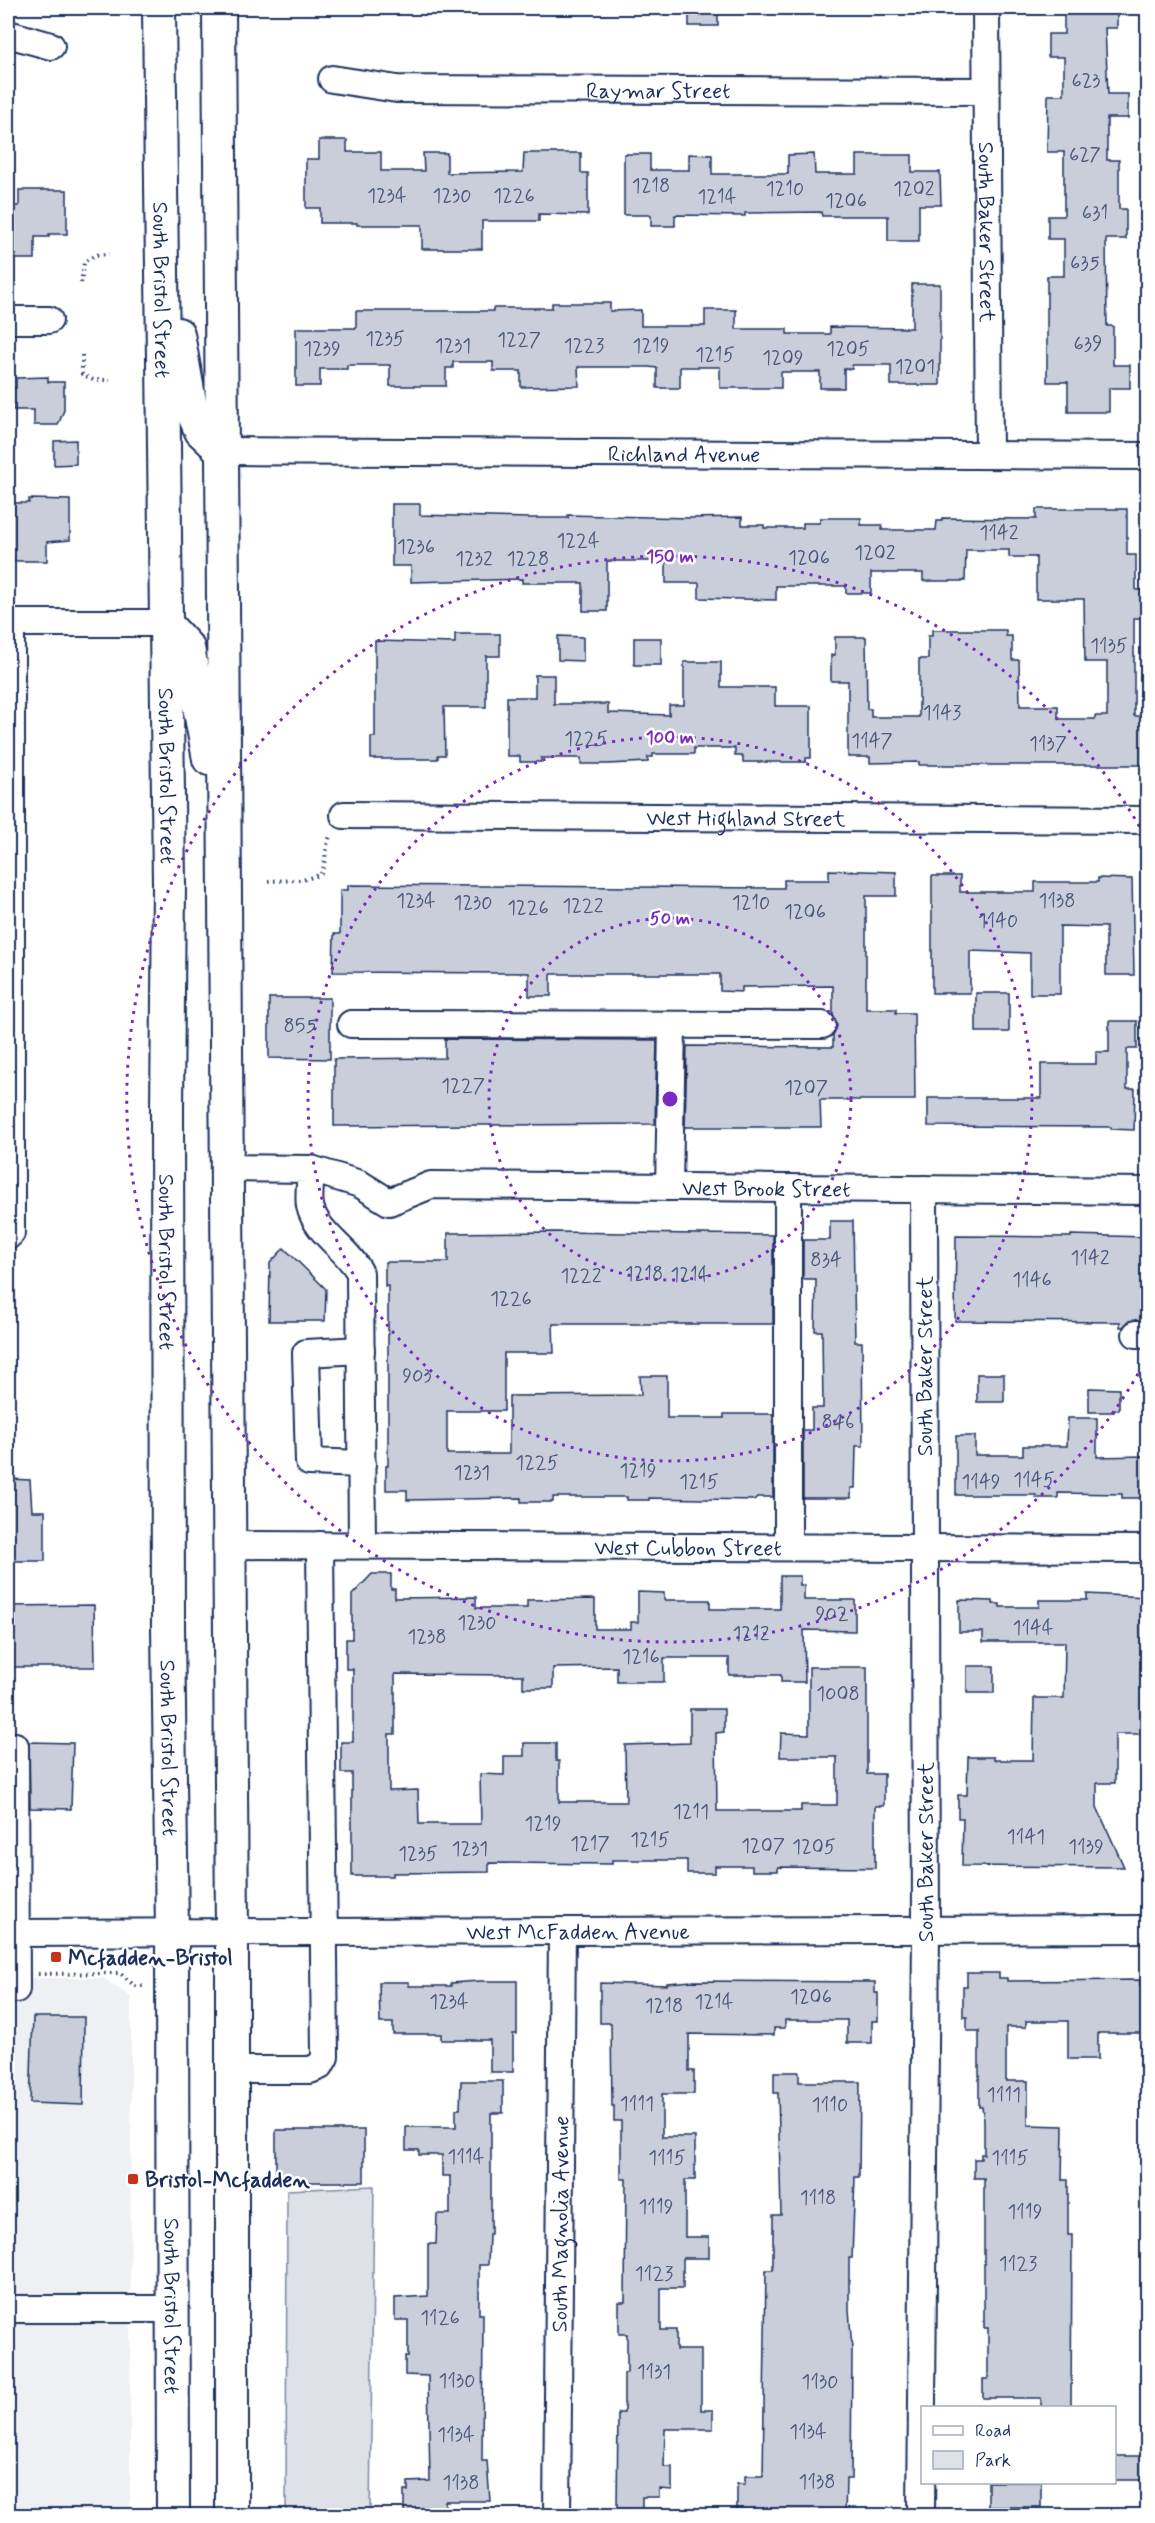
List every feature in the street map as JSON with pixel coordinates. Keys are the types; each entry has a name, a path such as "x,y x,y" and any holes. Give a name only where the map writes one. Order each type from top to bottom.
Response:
{"main road":[{"name":"South Bristol Street","path":"159,8 169,885 168,1603 172,1933 173,2516"},
{"path":"219,8 232,1933 232,2516"},
{"path":"162,247 191,408 201,431 222,451"},
{"path":"165,623 188,648 225,839"}],"street":[{"name":"South Baker Street","path":"986,8 989,455"},
{"path":"8,34 51,46"},
{"name":"Raymar Street","path":"332,79 397,89 986,91"},
{"path":"8,320 49,320"},
{"name":"Richland Avenue","path":"222,451 1148,456"},
{"path":"8,1236 11,1233 9,623 165,623"},
{"name":"West Highland Street","path":"344,815 1148,820"},
{"path":"351,1024 822,1025"},
{"path":"669,1187 672,1026"},
{"path":"227,1168 311,1169 310,1205 315,1220 354,1260 360,1273 362,1545"},
{"name":"West Brook Street","path":"311,1169 360,1184 389,1202 431,1185 1148,1191"},
{"path":"788,1188 788,1547"},
{"name":"South Baker Street","path":"922,2406 926,1930 924,1189"},
{"path":"361,1350 306,1353 309,1462 362,1464"},
{"name":"West Cubbon Street","path":"229,1545 1148,1549"},
{"path":"232,2070 296,2070 320,2066 325,2057 320,1545"},
{"path":"8,1746 15,1746 12,1933 16,1981"},
{"name":"West McFadden Avenue","path":"12,1933 1148,1929"},
{"name":"South Magnolia Avenue","path":"557,2516 562,1932"},
{"path":"8,2309 172,2309"},
{"name":"South Baker Street","path":"921,2484 921,2516"}],"path":[{"path":"80,13 87,8"},
{"path":"81,283 84,262 96,255 109,254"},
{"path":"82,356 82,374 93,380 110,380"},
{"path":"268,881 302,880 320,875 323,869 326,843 344,815"},
{"path":"16,1981 120,1973 135,1986 171,1987"}],"shaded area":[{"path":"8,1978 103,1978 131,1997 130,2515 8,2516"}],"green space":[{"path":"374,2186 370,2515 286,2515 287,2190"}],"building":[{"path":"689,8 718,8 718,26 689,26"},
{"path":"1064,8 1117,8 1117,28 1105,28 1108,94 1128,94 1128,118 1107,118 1107,160 1119,160 1119,209 1126,209 1126,239 1106,239 1107,326 1113,326 1113,365 1130,365 1130,388 1109,388 1109,412 1068,412 1068,382 1047,382 1047,276 1064,276 1064,239 1048,239 1048,216 1064,216 1064,152 1047,152 1048,95 1064,95 1064,57 1048,57 1048,34 1064,34"},
{"path":"319,140 347,140 347,152 381,152 381,171 424,171 423,153 447,153 447,173 523,172 524,153 581,153 581,173 588,173 588,215 539,214 539,221 482,221 482,249 422,249 422,225 320,223 320,208 306,208 306,159 319,159"},
{"path":"624,154 650,154 650,170 689,170 689,154 712,155 712,174 788,174 788,155 814,154 815,174 857,174 857,155 912,155 912,172 940,172 941,205 919,205 919,241 888,241 888,216 822,216 821,212 745,213 745,216 675,215 675,226 651,226 651,215 624,215"},
{"path":"19,190 67,190 67,234 35,237 35,259 9,259 9,206 19,206"},
{"path":"912,284 940,284 940,385 891,385 891,365 852,365 852,369 844,369 844,388 820,388 820,372 781,372 781,388 720,388 720,367 680,367 680,388 657,388 657,368 649,367 578,367 579,386 521,387 521,371 493,371 493,362 453,362 453,368 446,368 446,386 390,386 390,365 347,365 347,369 320,369 320,386 296,386 296,328 356,328 356,311 493,311 493,308 552,308 552,303 610,303 610,311 641,310 641,326 705,326 705,310 736,310 736,329 787,329 787,334 830,334 830,327 912,328"},
{"path":"48,377 48,382 64,382 64,410 58,425 34,425 34,410 13,410 13,388 16,388 16,378"},
{"path":"76,440 76,464 54,465 54,441"},
{"path":"29,499 70,500 70,540 47,542 47,561 8,561 8,503 29,503"},
{"path":"392,504 420,504 420,515 528,518 568,518 568,515 742,517 742,525 764,525 764,528 803,528 803,523 820,523 820,518 861,518 861,525 882,525 882,530 936,530 937,521 942,521 942,518 1036,519 1036,509 1127,509 1127,555 1136,555 1136,590 1148,590 1148,618 1134,618 1134,716 1148,716 1148,765 919,765 919,762 870,763 870,757 848,757 848,681 831,681 831,655 835,655 835,637 866,637 867,709 871,709 871,717 919,717 919,659 928,659 928,636 932,636 932,630 1006,630 1006,636 1012,636 1012,660 1019,660 1020,706 1058,706 1058,719 1095,719 1095,716 1107,716 1107,662 1085,662 1084,599 1036,599 1036,557 1009,557 1009,550 966,550 965,581 923,581 923,573 871,573 871,593 846,593 846,586 776,586 776,600 699,598 699,583 666,583 666,561 607,561 607,611 583,611 583,583 522,583 522,579 411,582 411,566 392,566"},
{"path":"455,634 500,634 500,656 486,656 486,707 444,707 445,755 438,755 438,759 371,759 371,737 375,737 375,641 455,643"},
{"path":"558,636 583,637 583,661 558,660"},
{"path":"634,638 661,638 661,665 634,665"},
{"path":"684,662 721,662 721,687 775,687 775,706 811,706 811,758 806,758 806,762 743,762 743,756 735,756 735,748 694,748 694,754 653,754 653,757 648,757 648,762 608,764 581,764 581,758 541,758 541,762 520,762 520,756 507,756 507,697 535,697 535,675 554,675 554,704 608,704 608,713 669,715 669,705 684,705"},
{"path":"829,870 896,872 896,896 866,896 866,1009 896,1009 896,1013 914,1013 915,1100 820,1100 821,1127 685,1127 687,1046 833,1047 833,1035 837,1026 833,1015 833,986 742,987 742,992 720,991 720,974 551,974 551,996 529,996 529,973 333,972 334,934 340,934 340,890 348,890 348,885 784,888 784,880 829,880"},
{"path":"932,876 960,876 960,892 1035,892 1035,882 1098,882 1098,878 1132,879 1134,975 1106,975 1106,927 1060,926 1060,994 1030,994 1030,953 970,951 970,993 932,993"},
{"path":"976,993 1009,993 1009,1032 976,1032"},
{"path":"269,998 330,998 330,1059 269,1058"},
{"path":"1109,1021 1137,1021 1137,1049 1127,1049 1127,1089 1135,1089 1134,1130 1111,1129 1111,1127 928,1126 928,1098 1041,1098 1041,1064 1096,1064 1096,1052 1109,1052"},
{"path":"445,1039 657,1040 655,1124 334,1126 334,1059 445,1058"},
{"path":"830,1221 853,1221 855,1342 862,1342 863,1446 856,1446 855,1488 851,1488 851,1498 803,1498 803,1430 812,1430 812,1408 823,1408 822,1331 815,1331 816,1279 803,1279 803,1240 830,1240"},
{"path":"448,1233 773,1235 773,1324 553,1324 554,1353 504,1353 504,1411 447,1411 447,1454 509,1454 509,1396 641,1395 640,1376 667,1376 667,1418 724,1418 724,1414 773,1414 773,1497 757,1497 754,1500 649,1498 649,1500 627,1500 627,1497 553,1497 553,1502 521,1502 521,1498 407,1500 407,1490 386,1490 388,1286 385,1286 385,1262 448,1262"},
{"path":"1071,1235 1148,1237 1148,1319 1129,1321 1123,1327 1120,1327 1120,1322 955,1321 956,1236 1071,1237"},
{"path":"284,1248 326,1289 325,1321 269,1321 270,1263"},
{"path":"977,1374 1004,1374 1004,1402 977,1402"},
{"path":"1089,1388 1119,1389 1119,1410 1089,1412"},
{"path":"1068,1418 1097,1418 1097,1457 1145,1456 1145,1466 1148,1466 1148,1498 1122,1498 1122,1494 1058,1493 1058,1498 1036,1498 1036,1495 956,1495 956,1436 975,1436 975,1455 1023,1455 1023,1446 1067,1446"},
{"path":"8,1479 30,1480 32,1511 45,1511 45,1561 8,1561"},
{"path":"372,1574 391,1574 391,1589 395,1589 395,1598 476,1597 476,1608 527,1608 527,1600 595,1599 595,1629 631,1629 631,1622 638,1622 638,1592 664,1593 664,1600 710,1600 710,1609 780,1609 780,1576 800,1576 800,1585 804,1585 804,1600 855,1600 855,1631 804,1630 805,1682 781,1682 781,1675 729,1675 729,1658 664,1658 664,1682 617,1682 617,1667 553,1668 553,1688 523,1688 523,1675 395,1674 395,1734 389,1734 389,1791 418,1790 419,1824 481,1824 480,1774 504,1775 504,1756 524,1756 524,1743 556,1743 556,1761 559,1761 559,1802 626,1802 625,1745 690,1743 690,1709 724,1709 724,1732 716,1733 717,1811 801,1811 801,1805 837,1805 837,1757 780,1757 781,1733 809,1734 809,1667 867,1667 867,1774 884,1774 884,1806 875,1806 875,1868 778,1867 778,1871 752,1871 752,1866 715,1866 715,1873 687,1873 687,1860 612,1860 612,1864 489,1863 489,1872 393,1873 393,1876 352,1876 352,1773 341,1773 341,1742 353,1742 353,1669 346,1669 346,1639 352,1639 352,1595"},
{"path":"1087,1594 1148,1597 1148,1734 1115,1734 1115,1783 1097,1783 1097,1807 1124,1867 962,1866 963,1818 958,1818 958,1795 967,1795 968,1757 1033,1760 1034,1698 1064,1698 1065,1642 983,1642 983,1632 959,1632 959,1600 993,1601 993,1604 1000,1604 1000,1607 1039,1607 1039,1600 1087,1600"},
{"path":"94,1605 95,1667 8,1667 8,1606"},
{"path":"967,1666 994,1666 994,1693 967,1693"},
{"path":"29,1742 73,1743 71,1809 30,1808"},
{"path":"967,1973 999,1973 999,1978 1007,1978 1007,1981 1140,1980 1140,1985 1148,1985 1148,2033 1098,2033 1098,2059 1068,2059 1068,2021 1026,2021 1026,2027 1006,2027 1006,2081 1028,2081 1028,2125 1063,2126 1062,2180 1068,2180 1068,2235 1072,2235 1071,2406 1041,2406 1041,2398 983,2398 983,2379 988,2379 988,2328 984,2328 984,2178 974,2178 974,2159 981,2159 981,2154 984,2154 984,2120 982,2107 979,2107 979,2031 967,2031 967,2017 963,2017 963,1986 967,1986"},
{"path":"517,1981 517,2034 513,2034 513,2072 490,2072 490,2040 441,2040 441,2034 393,2034 393,2023 380,2023 379,1982 409,1982 409,1986 451,1986 451,1983"},
{"path":"693,1981 875,1982 875,1993 878,1993 878,2021 872,2021 872,2043 847,2043 847,2020 785,2020 785,2028 774,2028 774,2035 689,2034 689,2071 694,2071 694,2094 662,2094 662,2137 695,2137 695,2180 685,2180 685,2237 709,2237 709,2258 683,2258 683,2288 661,2288 661,2330 676,2330 676,2350 701,2350 701,2410 713,2410 713,2429 665,2429 664,2467 672,2467 672,2490 659,2489 659,2497 642,2497 642,2510 617,2509 618,2413 624,2413 624,2373 627,2373 627,2334 619,2334 619,2302 625,2302 626,2179 621,2179 621,2121 614,2121 614,2106 612,2106 611,2023 600,2023 600,1983 667,1985 667,1983"},
{"path":"33,2017 84,2017 83,2105 30,2103"},
{"path":"774,2072 799,2072 799,2082 860,2082 859,2177 855,2177 852,2258 849,2258 852,2350 851,2479 846,2479 845,2516 783,2516 783,2512 737,2512 737,2484 745,2484 745,2476 763,2476 766,2270 773,2270 773,2215 781,2215 778,2093 774,2093"},
{"path":"461,2081 503,2081 503,2113 491,2113 491,2234 489,2234 488,2265 479,2265 479,2314 483,2314 482,2461 487,2461 490,2501 445,2501 445,2516 404,2516 404,2491 408,2491 408,2482 430,2481 428,2376 405,2375 405,2357 408,2357 408,2320 395,2320 395,2298 428,2296 428,2244 436,2244 437,2214 450,2214 450,2176 442,2176 442,2155 419,2155 419,2150 406,2150 406,2127 456,2127 456,2109 460,2109"},
{"path":"276,2130 364,2130 364,2182 276,2182"},
{"path":"1116,2456 1148,2456 1148,2478 1116,2480"},
{"path":"988,2484 1041,2484 1041,2507 988,2507"}],"place":[{"name":"Mcfadden-Bristol","path":"56,1957"},
{"name":"Bristol-Mcfadden","path":"133,2179"}]}
